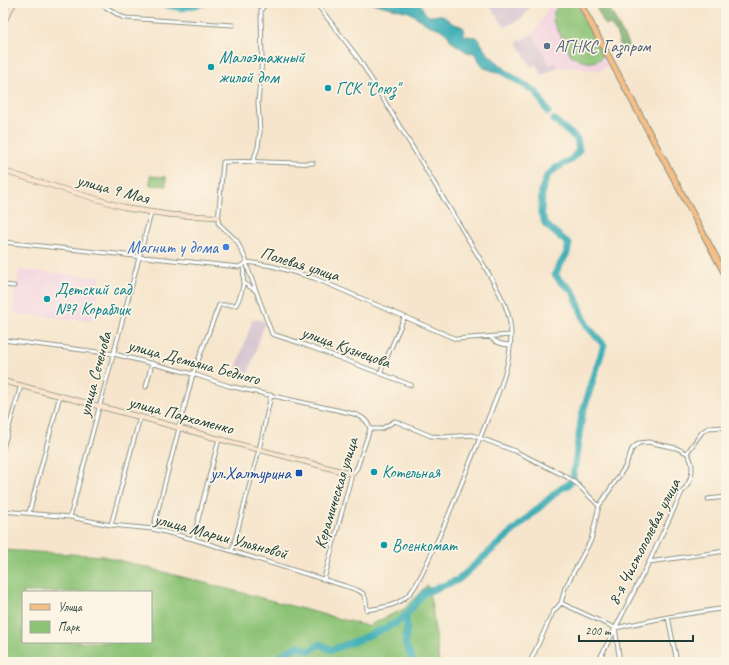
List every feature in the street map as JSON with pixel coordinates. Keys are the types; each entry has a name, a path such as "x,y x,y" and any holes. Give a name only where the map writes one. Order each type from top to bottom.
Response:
{"main road":[{"path":"580,3 726,276"}],"street":[{"path":"3,23 14,3"},
{"path":"99,3 126,18 234,25"},
{"path":"253,161 258,147 260,132 258,102 262,60 261,10 266,3"},
{"path":"316,3 359,59 485,267 508,311 511,335 505,370 499,391 480,437"},
{"path":"256,291 248,270 247,262 237,241 218,223 223,162 253,161 289,164 313,163"},
{"name":"улица 9 Мая","path":"3,171 130,209 151,213 218,217"},
{"name":"улица Сеченова","path":"70,517 151,213"},
{"name":"Полевая улица","path":"3,242 239,267 247,262 272,266 314,278 404,318 456,339 511,335"},
{"path":"152,530 193,374 219,305 236,305 241,296 244,283 243,265"},
{"path":"244,283 256,291"},
{"path":"3,285 14,286"},
{"name":"улица Кузнецова","path":"256,291 272,334 411,385"},
{"path":"380,373 404,318"},
{"path":"490,337 495,342 510,345"},
{"name":"улица Демьяна Бедного","path":"3,340 114,354 152,363 229,386 356,414 367,422 370,429"},
{"path":"146,387 152,363"},
{"name":"улица Пархоменко","path":"3,381 352,474"},
{"path":"3,448 21,385"},
{"path":"232,551 259,450 271,395"},
{"path":"28,513 60,396"},
{"path":"111,525 140,417"},
{"name":"Керамическая улица","path":"324,579 352,474 357,468 370,429 381,429 395,421 431,436 444,437 472,435 515,451 567,477 577,484 599,506"},
{"path":"530,662 553,612 561,603 565,588 591,540 599,506 624,467 632,450 638,443 648,442 676,448 687,453 702,432 708,428 726,427"},
{"name":"улица Марии Ульяновой","path":"3,511 70,517 111,525 152,530 193,539 324,579 363,593 367,599 367,610 396,604 410,592 421,575 445,526 480,437"},
{"path":"193,539 219,439"},
{"name":"8-я Чистополевая улица","path":"598,662 649,562 682,492 690,483 692,476 692,463 687,453"},
{"path":"708,499 726,497"},
{"path":"649,562 726,551"},
{"path":"561,603 615,628 668,617 726,608"},
{"path":"668,617 677,662"},
{"path":"615,628 620,662"}],"shaded area":[{"path":"489,3 533,3 523,18 505,27"},
{"path":"552,3 575,3 608,66 600,70 558,67 542,75 536,64 531,67 517,42 533,34"},
{"path":"533,34 550,65 555,63 558,67 542,75 536,64 531,67 517,42"},
{"path":"20,270 101,277 92,321 13,314 15,291"},
{"path":"253,318 265,322 247,379 234,375"}],"green space":[{"path":"560,3 574,3 577,5 601,53 602,57 599,60 587,62 578,60 571,55 553,21 554,12"},
{"path":"594,3 607,3 628,44 628,52 621,48 616,32 610,24 605,25"},
{"path":"150,176 166,177 166,186 150,185"},
{"path":"3,550 103,556 367,626 404,609 427,585 432,606 439,662 3,662"}],"water":[{"path":"370,3 420,3 424,12 428,15 442,15 452,23 464,28 464,34 466,36 477,37 487,53 509,72 509,74 484,68 474,53 467,52 451,41 447,34 440,29 428,25 409,12"}],"waterway":[{"path":"158,3 181,8 204,3"},
{"path":"500,70 536,92 548,112"},
{"path":"554,120 577,139 579,150 571,160 556,168 547,176 542,190 541,213 546,225 569,244 567,253 555,274 560,281 573,291 587,326 604,345 582,415 573,478"},
{"path":"269,662 298,646 310,651 320,644 331,650 361,639 396,623 406,615 424,593 458,580 560,489 568,485 571,481"},
{"path":"406,615 407,627 405,643 413,662"}],"place":[{"name":"АГНКС Газпром","path":"547,46"},
{"name":"Малоэтажный жилой дом","path":"211,67"},
{"name":"ГСК \"Союз\"","path":"328,88"},
{"name":"Магнит у дома","path":"226,247"},
{"name":"Детский сад №7 Кораблик","path":"47,299"},
{"name":"Котельная","path":"374,472"},
{"name":"ул.Халтурина","path":"299,473"},
{"name":"Военкомат","path":"384,545"}]}
